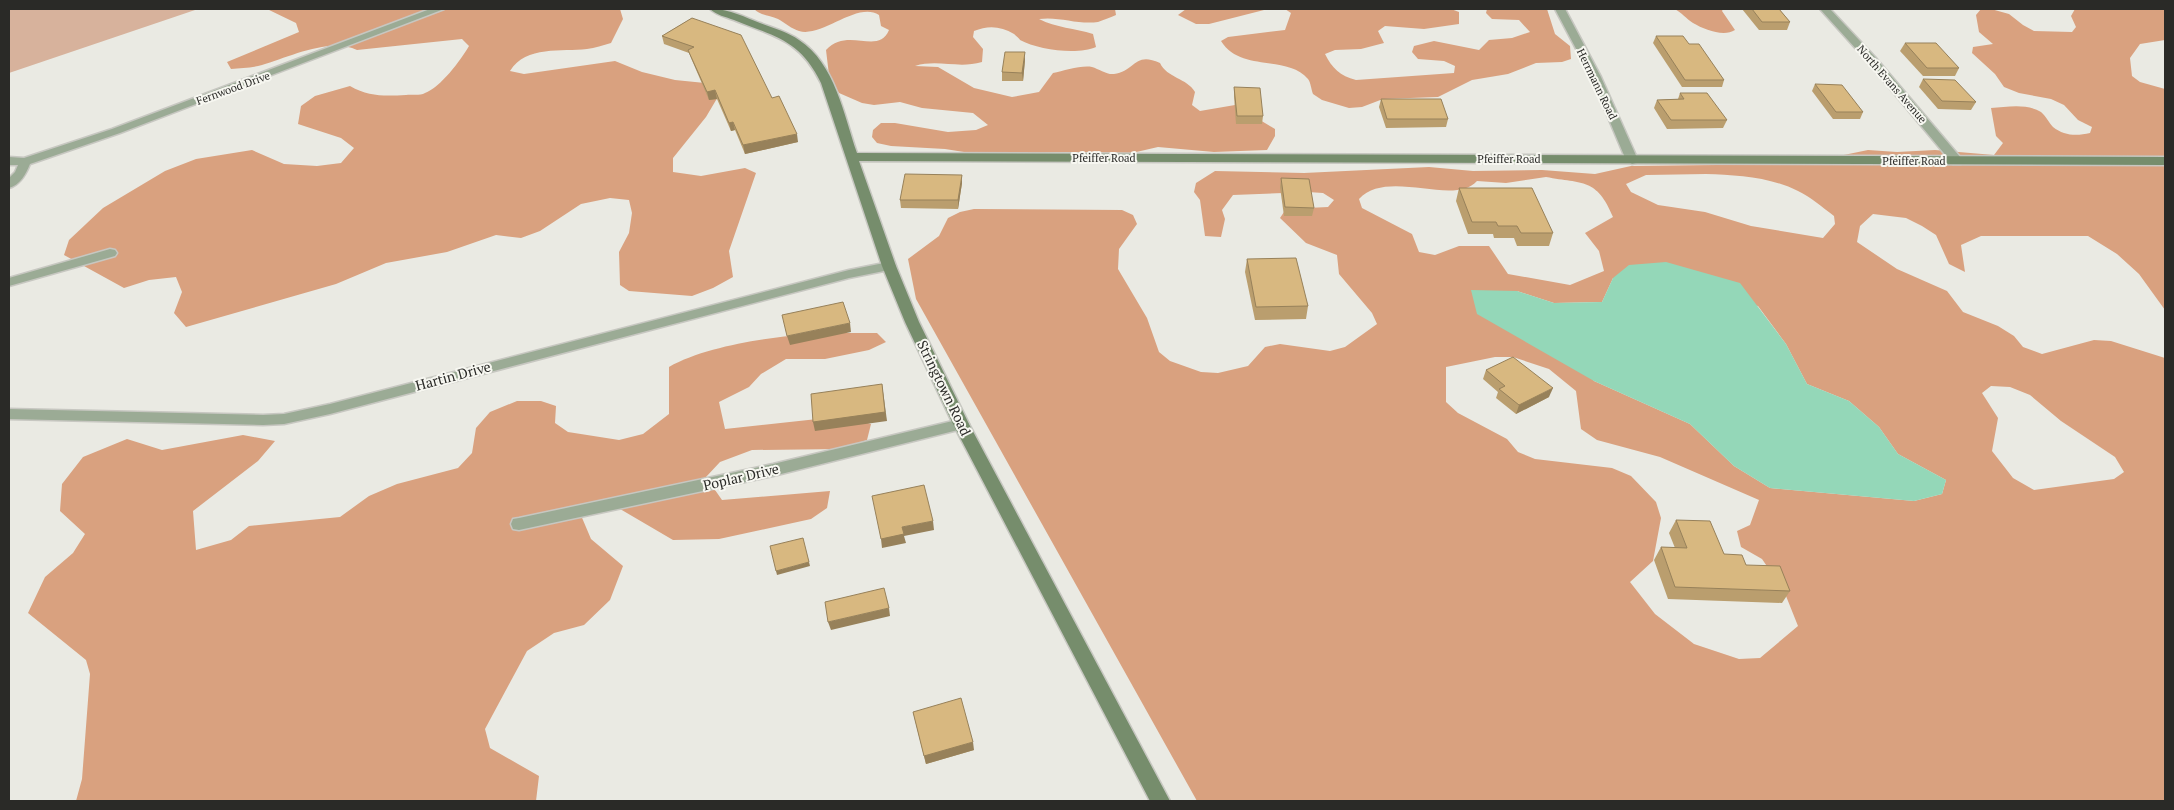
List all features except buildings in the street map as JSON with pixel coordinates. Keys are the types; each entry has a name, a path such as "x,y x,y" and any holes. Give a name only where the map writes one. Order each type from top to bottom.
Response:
{"street":[{"name":"Fernwood Drive","path":"9,161 25,162 268,75 439,9"},
{"name":"Stringtown Road","path":"715,9 769,29 802,45 819,67 827,83 889,266 912,322 961,424 1160,801"},
{"name":"Herrmann Road","path":"1560,9 1596,77 1632,160"},
{"name":"North Evans Avenue","path":"1825,9 1871,59 1957,161"},
{"name":"Pfeiffer Road","path":"853,158 2165,161"},
{"path":"9,184 20,174 25,162"},
{"path":"9,282 110,253"},
{"name":"Hartin Drive","path":"9,414 284,419 330,409 849,274 889,266"},
{"name":"Poplar Drive","path":"519,524 773,470 961,424"}],"shaded area":[{"path":"9,9 198,9 9,73"},
{"path":"267,9 620,9 623,19 611,43 587,49 535,53 525,57 510,71 524,74 615,61 642,72 675,80 715,84 722,90 706,117 673,158 673,172 701,176 745,168 756,173 729,251 733,277 713,288 692,296 629,291 620,285 619,252 629,233 632,213 629,200 610,198 581,204 540,231 521,238 496,235 447,252 386,263 336,284 186,327 174,313 182,292 176,277 149,280 124,288 64,255 69,240 103,208 165,171 196,159 252,150 284,164 317,166 341,163 354,148 341,138 298,124 301,106 315,96 350,86 357,90 377,95 423,94 443,80 456,66 469,46 462,39 357,50 335,46 322,47 258,66 231,69 227,62 299,32 296,23"},
{"path":"754,9 1115,9 1116,15 1091,23 1046,18 1039,19 1093,34 1096,47 1079,51 1047,49 1028,44 1004,29 989,27 974,31 973,37 983,49 982,62 965,65 932,63 915,66 938,67 974,88 1012,97 1039,92 1053,73 1078,67 1092,67 1109,74 1114,74 1127,69 1140,60 1151,60 1160,63 1167,72 1191,87 1195,92 1192,105 1200,111 1235,105 1275,129 1275,136 1267,150 1214,152 1158,147 1132,153 1064,152 983,155 945,149 891,146 877,143 872,137 873,130 881,123 895,123 948,132 976,130 988,125 973,113 922,108 900,102 874,105 862,103 839,93 829,75 826,50 835,43 844,40 878,41 889,30 881,26 879,15 870,12 860,13 808,32 796,30 778,19"},
{"path":"1186,9 1268,9 1209,24 1196,24 1178,15"},
{"path":"1285,9 1451,9 1459,12 1459,24 1424,29 1385,26 1378,31 1384,43 1361,49 1335,50 1325,54 1337,71 1356,80 1454,73 1455,66 1444,61 1418,59 1412,52 1414,46 1434,41 1479,50 1489,40 1512,38 1530,32 1519,20 1492,19 1486,13 1487,9 1547,9 1555,34 1570,46 1571,59 1562,62 1536,63 1508,74 1472,80 1438,97 1383,99 1362,107 1349,108 1322,100 1313,94 1308,79 1299,72 1277,64 1240,57 1230,51 1221,41 1228,37 1285,30 1291,13"},
{"path":"1674,9 1723,9 1722,11 1735,30 1720,33 1703,28"},
{"path":"1981,9 1991,9 2009,14 2034,31 2072,32 2076,27 2071,16 2075,9 2165,9 2165,40 2140,44 2130,58 2132,76 2140,82 2165,89 2165,310 2139,274 2117,254 2088,236 1981,236 1961,245 1965,272 1949,264 1936,235 1906,218 1873,214 1860,226 1857,242 1897,269 1947,291 1963,312 1998,326 2014,336 2023,347 2042,354 2094,340 2111,341 2165,358 2165,801 1197,801 916,299 908,259 939,236 948,218 960,212 974,209 1122,210 1133,215 1137,224 1119,249 1118,269 1147,318 1159,352 1170,361 1201,372 1218,373 1248,366 1265,347 1280,344 1330,351 1345,347 1377,324 1372,313 1339,274 1337,255 1306,243 1280,218 1286,209 1328,207 1334,200 1323,193 1308,192 1233,195 1222,210 1225,219 1221,237 1205,236 1200,200 1194,192 1196,183 1215,171 1304,173 1429,167 1473,171 1542,170 1595,174 1631,166 1800,164 1868,150 1897,152 1935,150 1994,155 2003,143 1996,136 1991,108 2010,106 2029,107 2041,112 2053,127 2066,134 2080,135 2090,133 2092,127 2078,120 2064,105 2051,99 2019,93 2004,87 1995,74 1972,53 1973,47 1993,44 1979,32 1976,15","holes":["1706,174 1765,180 1788,186 1812,199 1834,216 1835,224 1823,238 1751,226 1705,212 1658,205 1631,192 1626,184 1646,175","1546,177 1579,182 1595,189 1607,204 1613,217 1585,233 1599,251 1604,271 1570,285 1508,274 1489,246 1459,246 1435,255 1419,252 1412,234 1362,208 1359,199 1371,190 1386,187 1453,190 1467,188 1477,181 1506,183","1613,278 1758,306 1786,344 1807,384 1849,401 1879,427 1898,454 1946,480 1942,494 1914,501 1770,488 1734,466 1690,424 1594,381 1517,291 1554,303 1602,302","1495,357 1513,357 1549,369 1576,391 1581,429 1597,440 1660,457 1759,500 1750,525 1737,531 1741,547 1762,559 1784,591 1798,626 1760,658 1739,659 1694,644 1655,614 1630,582 1653,561 1661,518 1656,502 1631,476 1612,468 1535,459 1518,452 1507,439 1458,413 1446,402 1446,367","1991,386 2010,387 2030,395 2061,421 2115,457 2124,472 2114,479 2034,490 2013,478 1992,451 1998,418 1982,393"]},
{"path":"1666,262 1740,283 1786,344 1807,384 1849,401 1879,427 1898,454 1946,480 1942,494 1914,501 1770,488 1734,466 1690,424 1594,381 1477,314 1471,290 1517,291 1554,303 1602,302 1613,278 1629,265"},
{"path":"818,333 877,333 886,342 869,350 825,359 786,359 761,374 749,387 719,402 725,429 845,416 871,424 867,440 841,449 752,450 720,462 706,477 722,500 830,491 827,508 811,519 719,539 673,540 603,499 580,513 591,539 623,566 610,600 584,625 554,633 527,651 485,729 490,748 539,776 536,801 76,801 82,779 90,674 86,660 28,613 45,577 73,553 85,534 60,511 62,484 83,457 127,439 162,450 243,435 275,441 258,461 193,511 196,550 231,540 249,526 340,517 369,496 397,484 458,468 472,453 476,428 490,412 517,401 541,401 556,406 555,423 568,432 619,440 643,434 669,414 669,367 702,353 741,343"}]}
